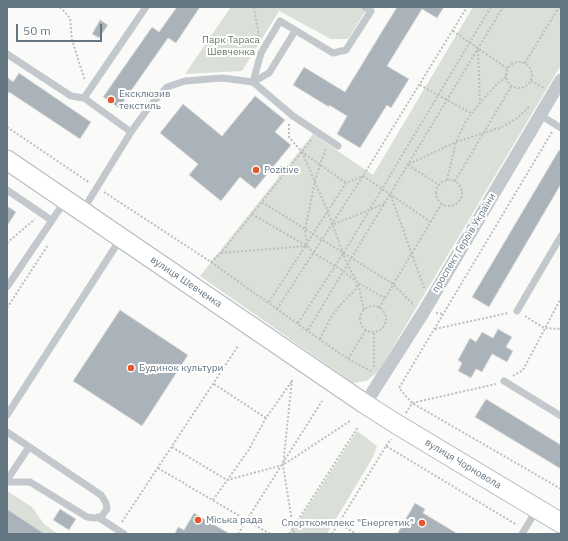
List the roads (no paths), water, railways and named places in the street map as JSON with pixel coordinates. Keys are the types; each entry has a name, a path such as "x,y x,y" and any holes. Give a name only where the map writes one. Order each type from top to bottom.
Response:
{"street":[{"name":"проспект Героїв України","path":"365,404 423,313 561,80"},
{"name":"вулиця Шевченка","path":"7,160 365,404"},
{"name":"вулиця Чорновола","path":"365,404 561,523"}],"lane":[{"path":"84,98 146,7"},
{"path":"253,82 261,53 280,21 333,53 346,50 371,11 365,7"},
{"path":"253,82 270,73 295,31"},
{"path":"7,54 71,96 84,98 132,132"},
{"path":"83,211 149,107 167,87 185,81 222,78 253,82 294,116 338,146"},
{"path":"540,115 558,126"},
{"path":"7,190 51,220"},
{"path":"7,287 66,199"},
{"path":"517,311 561,236"},
{"path":"7,416 121,238"},
{"path":"504,382 561,416"},
{"path":"7,432 101,495 106,503 107,509 101,517 87,517 30,482 7,481"},
{"path":"7,481 29,447"},
{"path":"524,532 537,509"},
{"path":"98,517 124,534"}],"place":[{"name":"Ексклюзив текстиль","path":"111,100"},
{"name":"Pozitive","path":"256,170"},
{"name":"Будинок культури","path":"131,368"},
{"name":"Міська рада","path":"198,520"},
{"name":"Спорткомплекс \"Енергетик\"","path":"422,523"}],"park label":[{"name":"Парк Тараса Шевченка","path":"231,46"}]}
